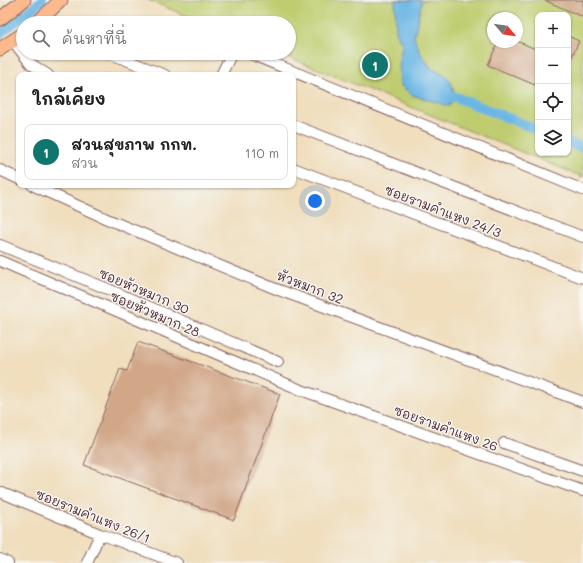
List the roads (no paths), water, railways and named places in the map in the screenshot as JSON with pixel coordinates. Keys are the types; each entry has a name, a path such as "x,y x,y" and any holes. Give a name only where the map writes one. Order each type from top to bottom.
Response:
{"main road":[{"path":"0,19 24,0"},
{"path":"46,16 61,0"},
{"path":"0,49 16,38"}],"street":[{"path":"29,60 31,64 43,72"},
{"path":"126,60 156,72"},
{"path":"223,72 229,60"},
{"path":"265,60 294,72"},
{"path":"296,73 583,190"},
{"path":"296,126 583,237"},
{"name":"ซอยรามคำแหง 24/3","path":"296,169 583,278"},
{"path":"0,170 16,178"},
{"name":"หัวหมาก 32","path":"38,188 107,220 276,289 583,402"},
{"name":"ซอยหัวหมาก 30","path":"0,245 103,287 278,362"},
{"name":"ซอยหัวหมาก 28","path":"0,261 301,390"},
{"name":"ซอยรามคำแหง 26","path":"301,390 583,491"},
{"path":"504,443 583,471"},
{"name":"ซอยรามคำแหง 26/1","path":"0,492 100,534 177,563"},
{"path":"87,563 100,534"},
{"path":"0,559 8,563"}],"water":[{"path":"395,0 422,0 414,37 421,54 431,68 449,78 456,97 449,106 412,95 400,85 399,61 402,45 396,31"}],"waterway":[{"path":"23,16 42,0"},
{"path":"0,33 16,21"},
{"path":"443,92 535,129"},
{"path":"571,143 583,148"}],"place":[{"name":"สวนสุขภาพ กกท.","path":"375,65"}]}
